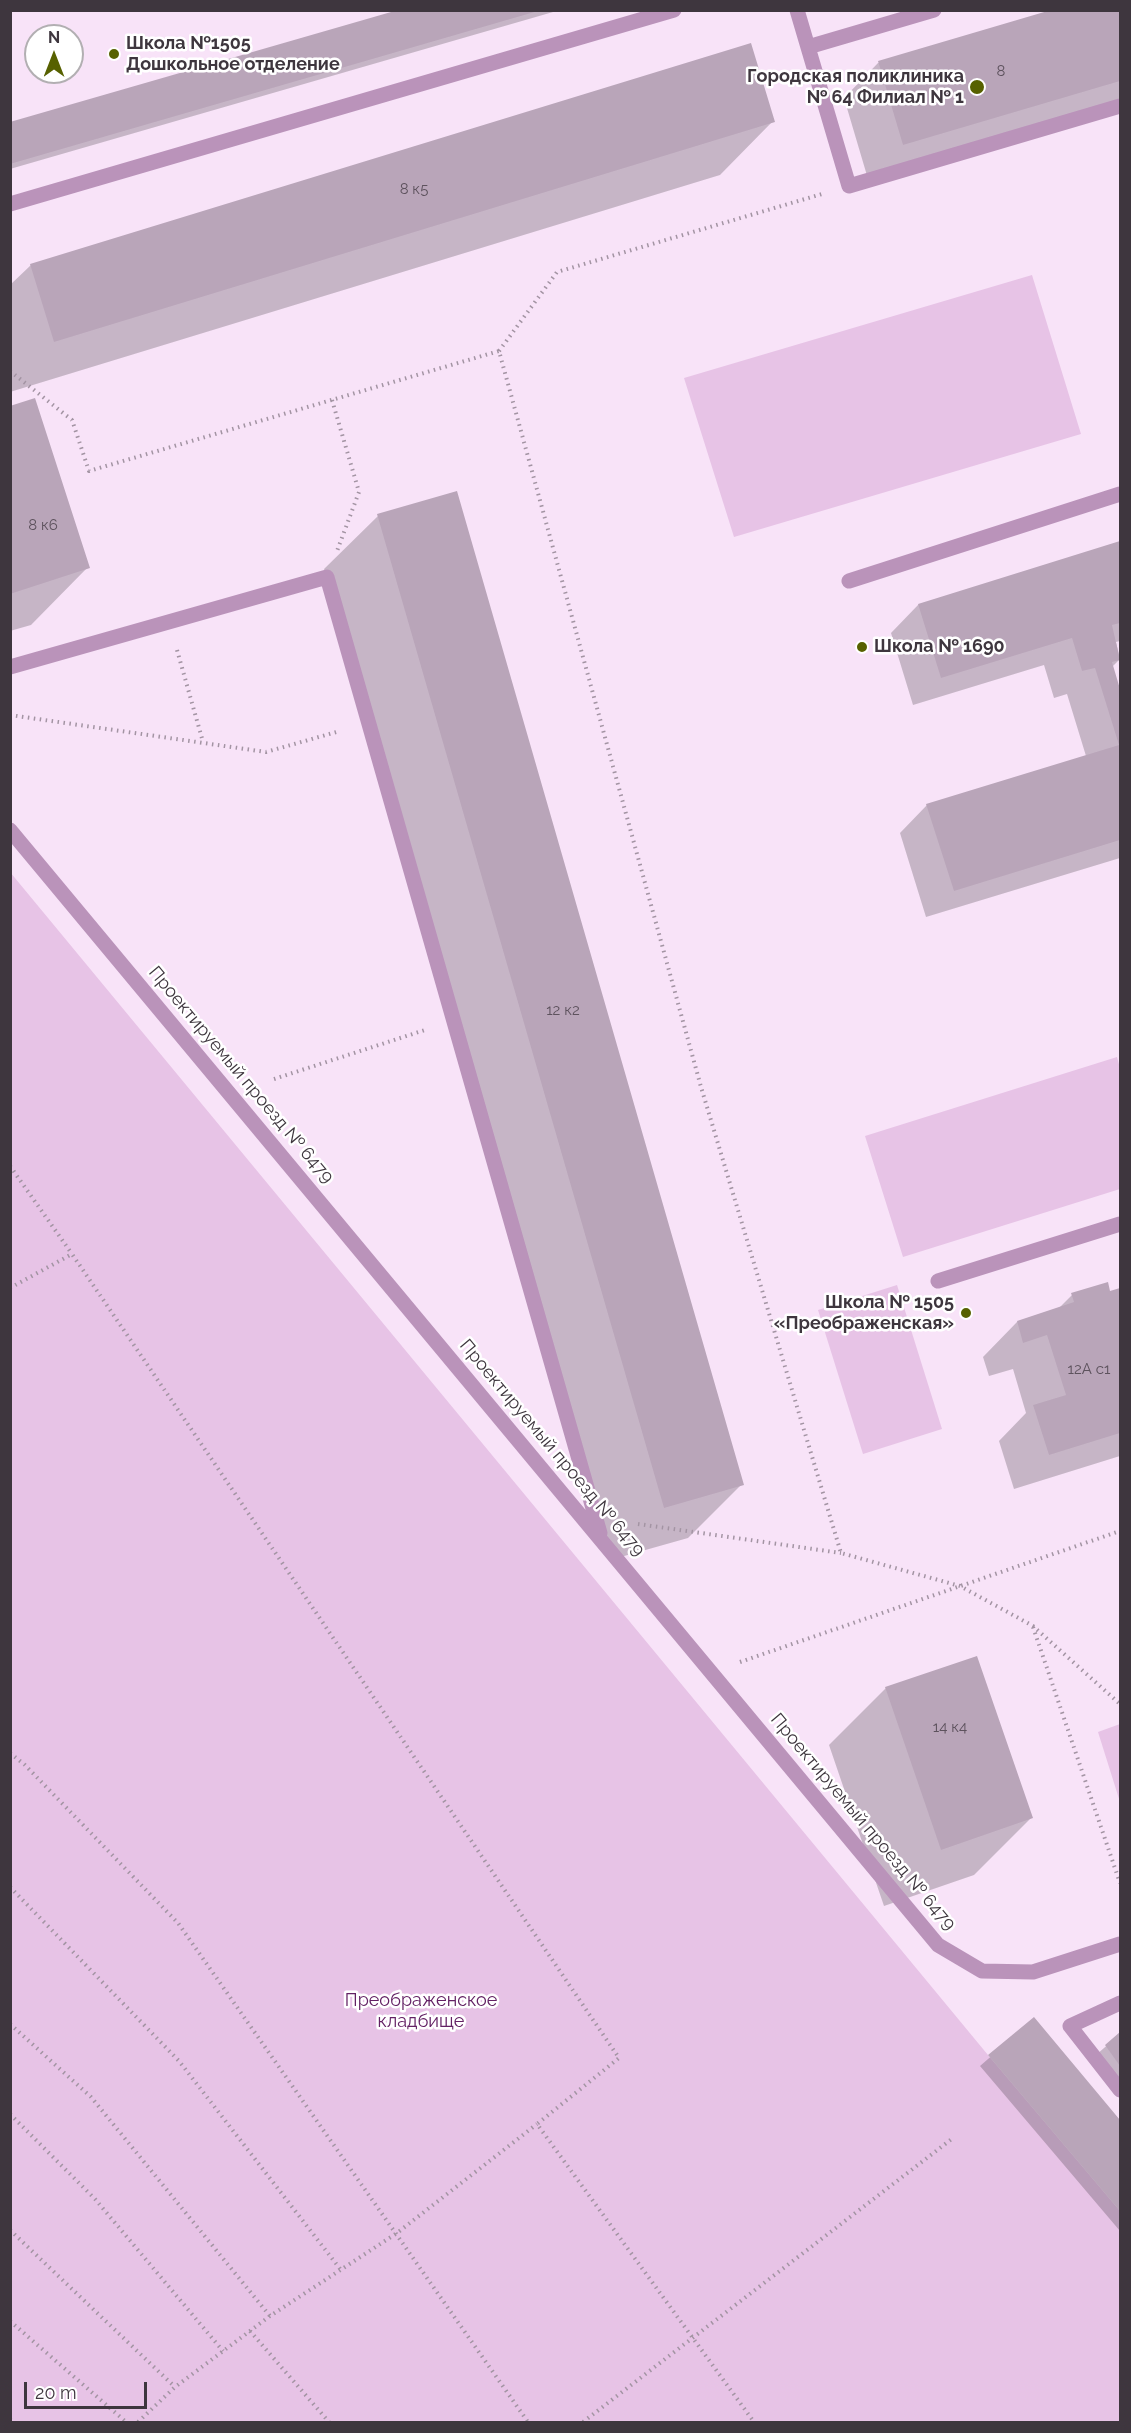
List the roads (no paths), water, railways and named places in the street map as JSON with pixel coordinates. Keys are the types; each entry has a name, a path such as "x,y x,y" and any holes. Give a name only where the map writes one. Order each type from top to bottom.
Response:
{"street":[{"path":"10,204 674,10"},
{"path":"797,10 849,186 1120,106"},
{"path":"808,47 934,10"},
{"path":"849,581 1120,495"},
{"path":"10,667 170,624 327,577 602,1538"},
{"name":"Проектируемый проезд № 6479","path":"10,830 602,1538 938,1945 981,1971 1034,1972 1120,1944"},
{"path":"938,1281 1120,1224"},
{"path":"1120,2003 1070,2026 1120,2090"}],"place":[{"name":"Школа №1505 Дошкольное отделение","path":"114,54"},
{"name":"Городская поликлиника № 64 Филиал № 1","path":"977,87"},
{"name":"Школа № 1690","path":"862,647"},
{"name":"Школа № 1505 «Преображенская»","path":"966,1313"}],"park label":[{"name":"Преображенское кладбище","path":"421,2011"}]}
